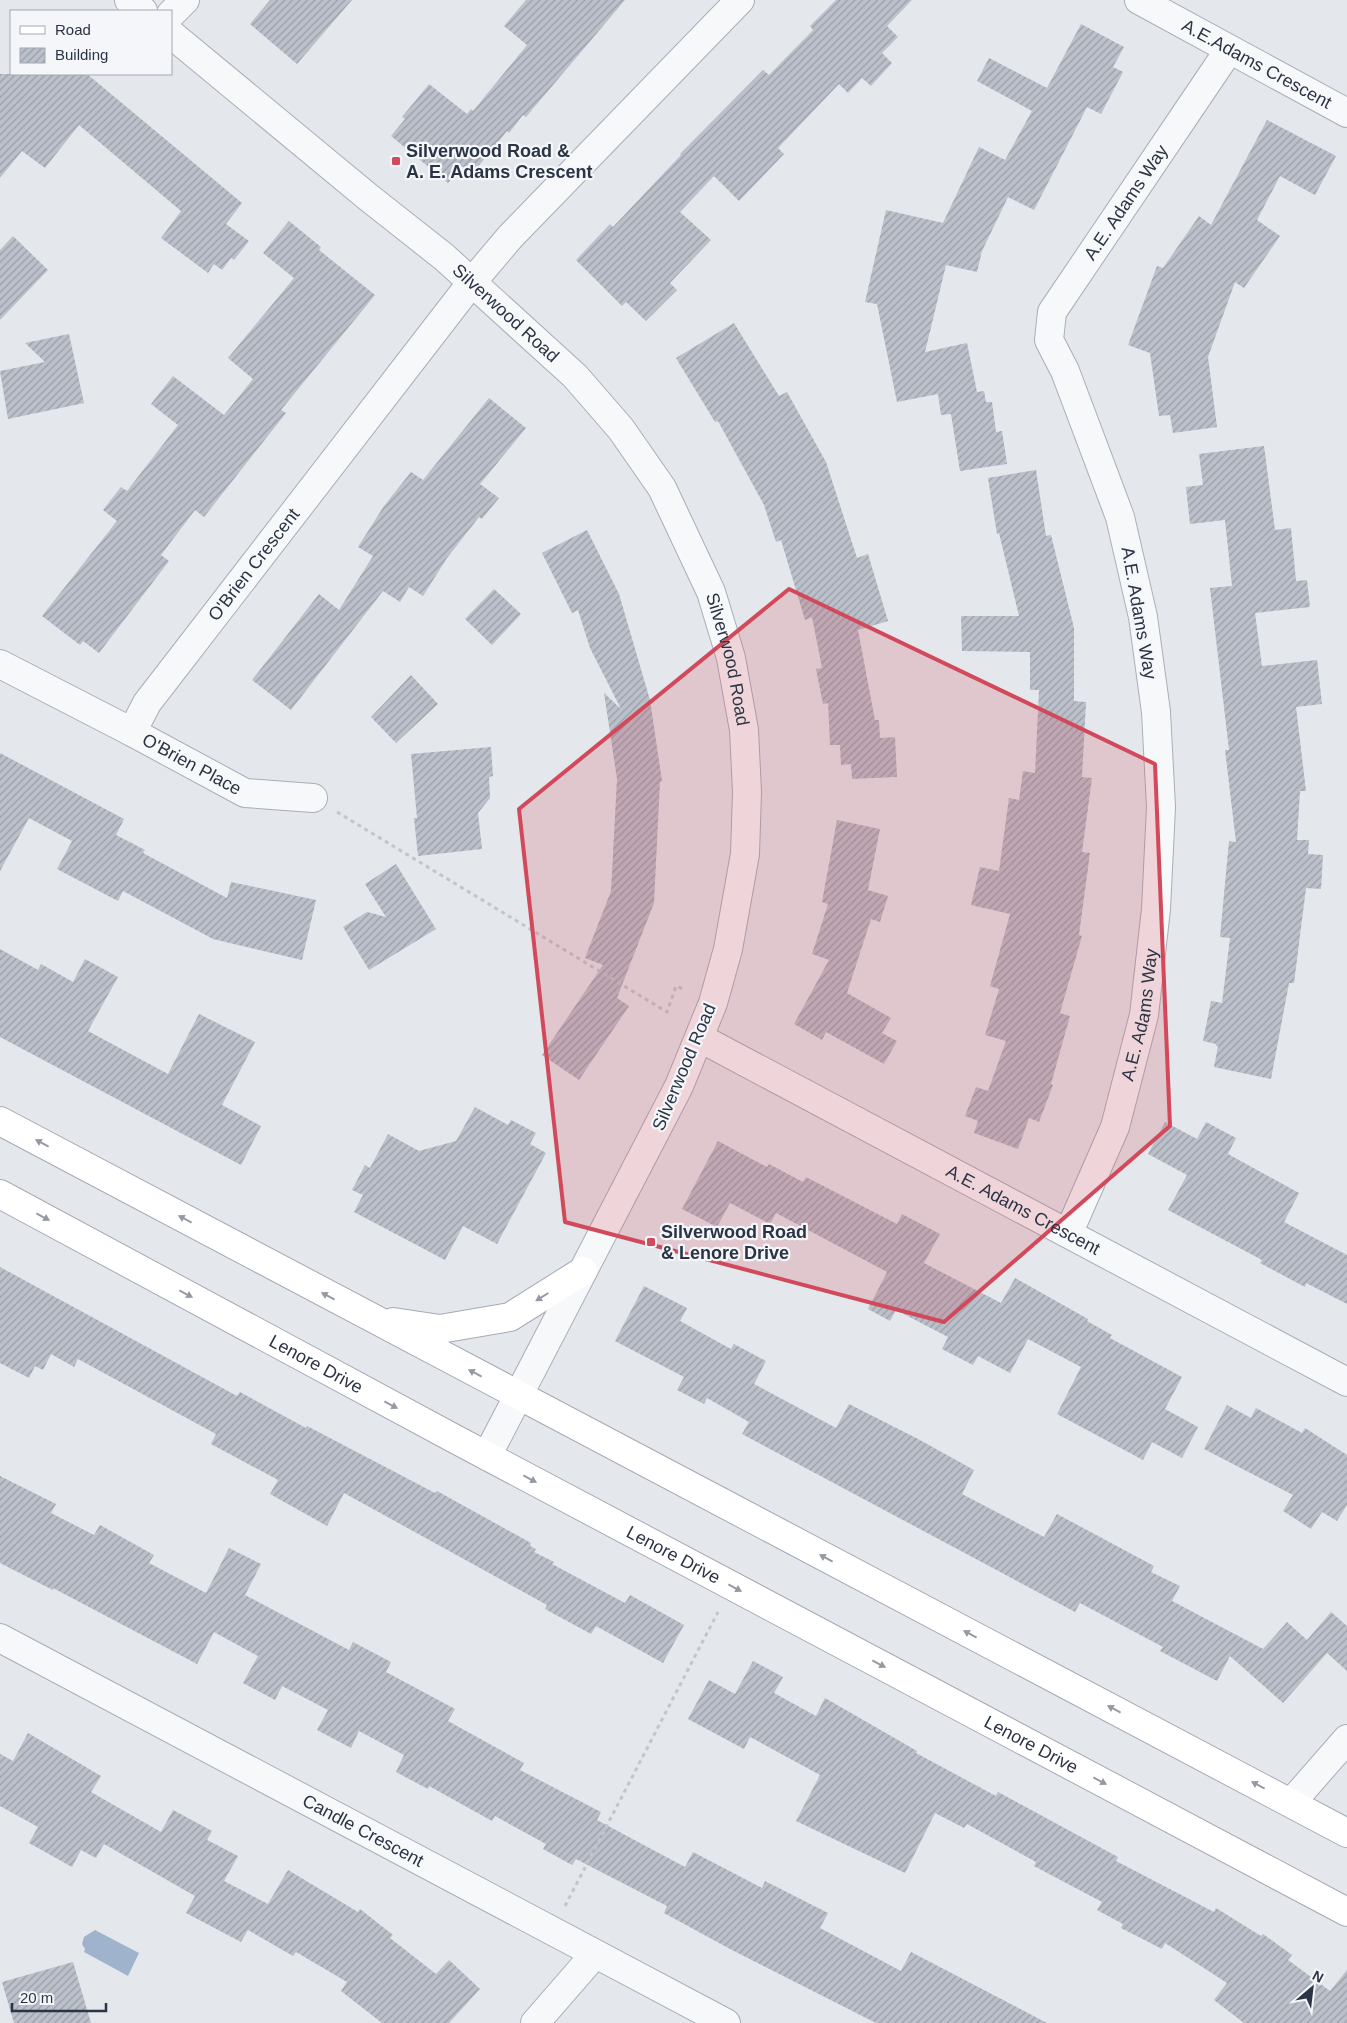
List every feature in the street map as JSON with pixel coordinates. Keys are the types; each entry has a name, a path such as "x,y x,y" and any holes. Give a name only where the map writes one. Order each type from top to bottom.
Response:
{"main road":[{"path":"0,1121 1347,1832"},
{"name":"Lenore Drive","path":"0,1194 487,1456 1347,1912"},
{"path":"372,1318 440,1329 510,1317 583,1271"}],"street":[{"path":"129,0 142,10"},
{"path":"172,13 185,0"},
{"path":"472,282 510,237 740,0"},
{"name":"A.E.Adams Crescent","path":"1139,0 1347,113"},
{"name":"Silverwood Road","path":"172,35 472,282 576,376 621,428 662,488 711,592 731,658 744,730 747,792 745,854 728,949 713,1003 680,1086 487,1456"},
{"name":"A.E. Adams Way","path":"1069,1232 1115,1127 1144,1015 1156,909 1161,807 1156,712 1143,617 1120,517 1069,380 1049,340 1052,312 1229,50"},
{"name":"O'Brien Crescent","path":"132,732 147,703 472,282"},
{"path":"0,664 132,732"},
{"name":"O'Brien Place","path":"132,732 245,793 313,798"},
{"name":"A.E. Adams Crescent","path":"700,1038 1069,1232 1347,1382"},
{"name":"Candle Crescent","path":"0,1638 726,2023"},
{"path":"1292,1803 1347,1739"},
{"path":"535,2023 595,1954"}],"path":[{"path":"365,828 667,1012 676,986 713,1003"},
{"path":"564,1908 722,1604"}],"highlighted area":[{"path":"789,589 1155,764 1170,1126 944,1322 565,1222 519,809"}],"water":[{"path":"95,1930 139,1953 128,1976 84,1952 85,1949 82,1944 84,1937"}],"building":[{"path":"270,0 352,0 297,64 250,24"},
{"path":"526,0 625,0 526,117 523,115 509,133 507,131 472,174 462,166 448,183 391,136 405,119 402,117 429,84 467,114 471,109 473,111 527,45 504,26"},
{"path":"836,0 912,0 887,26 898,37 882,53 892,63 871,86 862,78 848,93 839,84 778,148 784,154 739,201 714,176 680,212 711,240 670,283 677,290 646,321 626,302 622,306 576,260 610,224 613,227 680,154 763,70 769,75 813,30 810,26"},
{"path":"1081,24 1124,47 1113,67 1123,72 1101,114 1087,107 1034,210 1008,197 982,251 977,272 946,265 925,352 967,343 977,392 984,391 986,402 992,402 996,432 1002,431 1007,464 960,471 951,414 941,415 938,394 897,402 877,304 865,302 886,210 943,223 979,147 1005,160 1032,111 977,81 989,58 1047,88"},
{"path":"0,74 88,75 242,203 226,224 249,241 234,260 231,258 222,270 214,264 208,273 161,238 181,211 79,125 45,168 22,151 0,178"},
{"path":"1267,120 1336,156 1315,195 1280,176 1257,220 1280,236 1244,288 1235,282 1208,357 1217,427 1173,433 1170,415 1159,416 1150,353 1128,345 1157,266 1163,268 1199,216 1211,225"},
{"path":"289,221 321,247 319,250 375,295 281,410 286,413 204,517 195,510 161,555 169,561 99,653 83,641 80,645 42,616 117,521 103,510 121,487 127,491 178,425 151,404 173,376 224,415 253,379 228,358 294,278 263,253"},
{"path":"13,236 48,270 0,320 0,250"},
{"path":"734,323 779,396 787,392 826,462 857,558 868,554 888,621 858,630 875,720 879,720 880,738 895,737 897,777 852,779 851,764 841,765 840,745 830,745 828,703 823,704 816,669 822,668 812,617 805,620 781,540 776,542 764,505 718,421 715,422 676,358"},
{"path":"69,334 84,403 8,419 0,371 45,362 25,343"},
{"path":"489,398 526,428 480,484 499,498 482,519 479,517 447,558 423,596 409,587 400,602 383,591 291,710 252,680 319,594 339,610 373,556 358,547 384,506 411,472 423,480"},
{"path":"1264,446 1275,530 1291,528 1296,581 1307,580 1310,607 1255,613 1262,666 1317,660 1322,704 1296,707 1306,791 1300,791 1297,840 1309,840 1308,854 1323,855 1321,889 1306,888 1294,983 1289,983 1271,1079 1214,1067 1218,1046 1203,1041 1211,1001 1222,1003 1230,938 1220,937 1229,841 1236,842 1225,750 1229,750 1210,588 1232,586 1225,520 1190,524 1186,487 1203,485 1199,454"},
{"path":"1036,470 1046,536 1051,535 1074,628 1074,701 1086,702 1082,777 1092,778 1082,852 1090,853 1079,935 1082,936 1060,1013 1070,1016 1051,1084 1053,1085 1039,1122 1029,1118 1018,1149 974,1133 978,1121 965,1116 976,1087 988,1091 1006,1041 985,1035 999,989 990,986 1010,914 971,905 980,867 999,871 1009,798 1019,800 1023,771 1035,773 1039,690 1030,690 1030,652 962,651 961,616 1019,616 999,533 997,534 988,478"},
{"path":"587,530 619,594 650,700 662,781 660,782 654,903 617,998 629,1006 579,1080 542,1055 603,965 585,958 611,891 617,779 604,693 621,709 590,648 578,610 572,613 542,553"},
{"path":"494,589 521,614 492,645 465,619"},
{"path":"411,675 438,704 396,743 371,717"},
{"path":"491,747 493,776 489,777 490,798 478,813 482,849 418,856 414,818 417,818 411,754"},
{"path":"0,753 124,819 116,835 145,850 143,853 227,898 231,882 316,900 302,960 213,939 123,891 118,901 57,869 72,841 29,818 0,871"},
{"path":"837,820 880,829 868,890 888,896 880,922 871,919 847,993 891,1018 882,1033 897,1041 884,1064 826,1032 822,1040 794,1024 829,960 812,954 828,904 822,902"},
{"path":"396,864 436,929 369,970 343,927 367,912 386,917 365,884"},
{"path":"0,949 38,970 41,964 73,982 85,959 118,977 88,1031 168,1074 199,1014 255,1042 222,1105 261,1126 241,1165 0,1037"},
{"path":"475,1107 508,1125 511,1120 536,1133 530,1144 546,1153 497,1244 463,1226 445,1260 354,1212 363,1195 352,1190 365,1165 370,1168 388,1134 419,1151 456,1141"},
{"path":"1165,1122 1197,1139 1206,1122 1236,1138 1228,1154 1299,1193 1284,1222 1347,1255 1347,1304 1306,1283 1305,1287 1260,1263 1262,1260 1168,1210 1187,1175 1148,1154"},
{"path":"718,1141 767,1167 769,1164 803,1182 806,1177 897,1224 902,1214 940,1234 924,1263 1001,1303 1015,1278 1088,1319 1087,1321 1112,1335 1110,1338 1182,1377 1165,1409 1198,1427 1182,1458 1152,1442 1143,1460 1057,1414 1081,1367 1028,1339 1010,1373 978,1356 973,1365 942,1349 948,1337 896,1310 890,1321 868,1309 887,1272 776,1213 770,1224 730,1203 717,1227 682,1209"},
{"path":"0,1267 237,1396 240,1392 306,1428 307,1426 435,1493 437,1491 531,1543 530,1546 536,1549 534,1552 554,1562 552,1564 625,1603 630,1595 684,1625 663,1663 596,1626 591,1634 545,1609 547,1605 344,1493 327,1526 270,1494 278,1480 211,1444 216,1434 78,1359 74,1367 51,1354 43,1370 35,1366 29,1378 0,1363"},
{"path":"644,1286 687,1308 680,1321 731,1349 734,1344 766,1361 754,1384 836,1428 849,1404 918,1439 974,1470 962,1494 1044,1537 1057,1514 1154,1566 1151,1572 1180,1586 1172,1601 1263,1649 1287,1622 1307,1640 1331,1612 1347,1626 1347,1671 1327,1653 1283,1703 1230,1656 1217,1681 1160,1651 1163,1647 1080,1603 1075,1612 742,1434 749,1422 707,1398 704,1404 677,1390 684,1377 615,1341"},
{"path":"1227,1405 1251,1418 1256,1408 1302,1433 1305,1428 1347,1455 1347,1505 1337,1521 1322,1512 1311,1529 1283,1511 1293,1495 1204,1449"},
{"path":"0,1476 56,1504 51,1513 94,1535 100,1525 154,1555 149,1563 206,1593 229,1548 261,1564 245,1595 349,1650 353,1642 391,1662 386,1672 455,1709 448,1721 524,1763 520,1770 601,1812 597,1820 685,1867 693,1852 762,1888 765,1881 828,1913 820,1928 901,1971 911,1952 1047,2023 876,2023 730,1949 664,1913 667,1906 576,1859 572,1865 543,1849 546,1844 495,1816 492,1821 429,1786 428,1789 396,1772 404,1755 359,1731 351,1748 317,1730 328,1710 282,1686 275,1700 243,1683 258,1656 214,1632 197,1664 53,1588 53,1590 0,1563"},
{"path":"753,1661 783,1677 774,1693 816,1716 825,1698 917,1751 916,1753 996,1796 998,1792 1118,1857 1116,1861 1214,1912 1216,1908 1261,1936 1263,1934 1292,1955 1288,1960 1330,1991 1347,1970 1347,2023 1244,2023 1214,2000 1227,1983 1165,1943 1162,1949 1121,1928 1123,1924 1097,1910 1102,1902 1034,1866 1036,1862 967,1824 964,1828 935,1813 905,1873 796,1821 820,1775 750,1737 744,1749 688,1719 709,1680 735,1694"},
{"path":"28,1733 101,1776 91,1792 161,1832 173,1810 212,1831 207,1840 238,1856 224,1881 268,1904 288,1870 358,1912 360,1909 393,1935 390,1938 436,1974 449,1960 480,1989 449,2023 382,2023 341,1991 347,1982 296,1952 293,1956 248,1930 241,1942 186,1913 195,1896 104,1844 96,1858 81,1850 72,1867 29,1843 38,1827 0,1806 0,1754 13,1761"},
{"path":"73,1962 91,2023 14,2023 2,1982"}],"place":[{"name":"Silverwood Road & A. E. Adams Crescent","path":"396,161"},
{"name":"Silverwood Road & Lenore Drive","path":"651,1242"}]}
